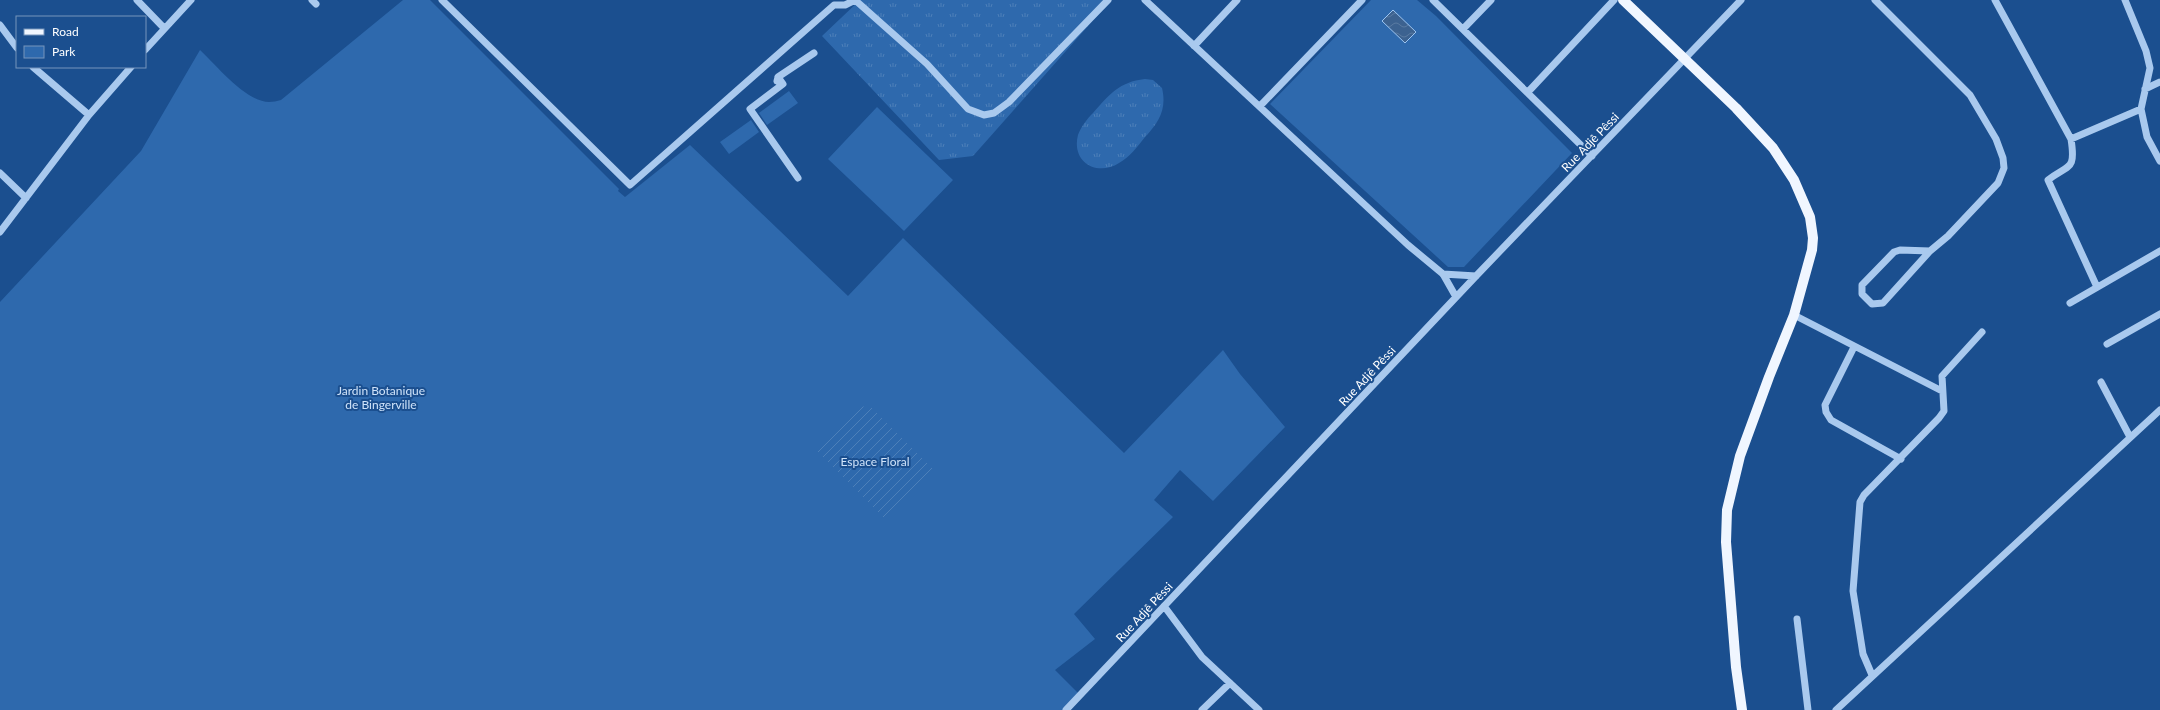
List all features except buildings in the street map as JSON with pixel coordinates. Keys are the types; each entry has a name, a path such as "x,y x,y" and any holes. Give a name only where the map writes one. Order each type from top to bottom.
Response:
{"main road":[{"path":"1623,0 1736,108 1773,148 1794,180 1810,217 1813,238 1809,262 1794,316 1769,377 1740,456 1728,510 1727,549 1736,667 1742,710"}],"street":[{"path":"137,0 164,28"},
{"path":"146,49 191,0"},
{"path":"442,0 630,185 832,3 845,5 855,0 927,64 968,109 984,115 994,113 1009,102 1108,0"},
{"path":"1145,0 1443,274 1456,298"},
{"path":"1194,46 1237,0"},
{"path":"1260,106 1362,0"},
{"path":"1433,0 1592,156"},
{"path":"1463,29 1491,0"},
{"path":"1528,92 1614,0"},
{"name":"Rue Adjê Pêssi","path":"1066,710 1476,276 1741,0"},
{"path":"1875,0 1970,95 1988,124 2003,158 2004,168 1998,183 1948,236 1930,251 1883,303 1872,304 1862,294 1862,285 1894,252 1900,250 1930,251"},
{"path":"1995,0 2071,139 2073,160 2070,166 2048,180 2097,288"},
{"path":"2124,0 2146,51 2150,68 2141,109 2147,137 2160,161"},
{"path":"0,25 16,47"},
{"path":"798,178 750,109 783,84 778,79 814,53"},
{"path":"34,68 90,115"},
{"path":"0,232 90,115 130,68"},
{"path":"2145,89 2160,82"},
{"path":"2071,139 2141,109"},
{"path":"0,173 26,198"},
{"path":"2070,303 2160,251"},
{"path":"1443,274 1476,276"},
{"path":"2107,344 2160,314"},
{"path":"1794,316 1942,391"},
{"path":"1872,676 1863,654 1853,591 1859,506 1864,495 1901,459 1944,411 1942,376 1982,332"},
{"path":"1854,347 1825,405 1826,412 1831,420 1901,459"},
{"path":"2101,382 2130,437"},
{"path":"1836,710 2160,410"},
{"path":"1164,606 1202,657 1255,709"},
{"path":"1797,619 1808,710"},
{"path":"1202,710 1230,683"}],"green space":[{"name":"Jardin Botanique de Bingerville","path":"403,0 430,0 619,189 618,191 625,197 690,145 848,296 903,238 1124,453 1223,350 1240,374 1285,427 1213,501 1180,470 1154,500 1173,517 1074,614 1095,639 1055,670 1078,693 1062,710 0,710 0,302 141,151 200,50 241,90 260,100 274,102 281,100"},
{"path":"860,0 1111,0 973,156 939,160 822,36"},
{"path":"1371,0 1417,0 1436,16 1572,153 1464,267 1448,267 1270,104"},
{"path":"1145,79 1153,80 1162,88 1163,109 1154,126 1133,152 1119,163 1111,167 1102,168 1088,164 1078,153 1077,145 1078,135 1084,123 1116,90 1128,83"},
{"path":"789,91 798,103 767,125 759,113"},
{"path":"877,107 953,180 904,231 828,159"},
{"path":"751,120 759,132 729,154 720,142"},
{"name":"Espace Floral","path":"870,406 936,472 887,521 815,449 858,407"}],"water":[{"path":"1393,10 1416,32 1405,43 1382,21"}]}
